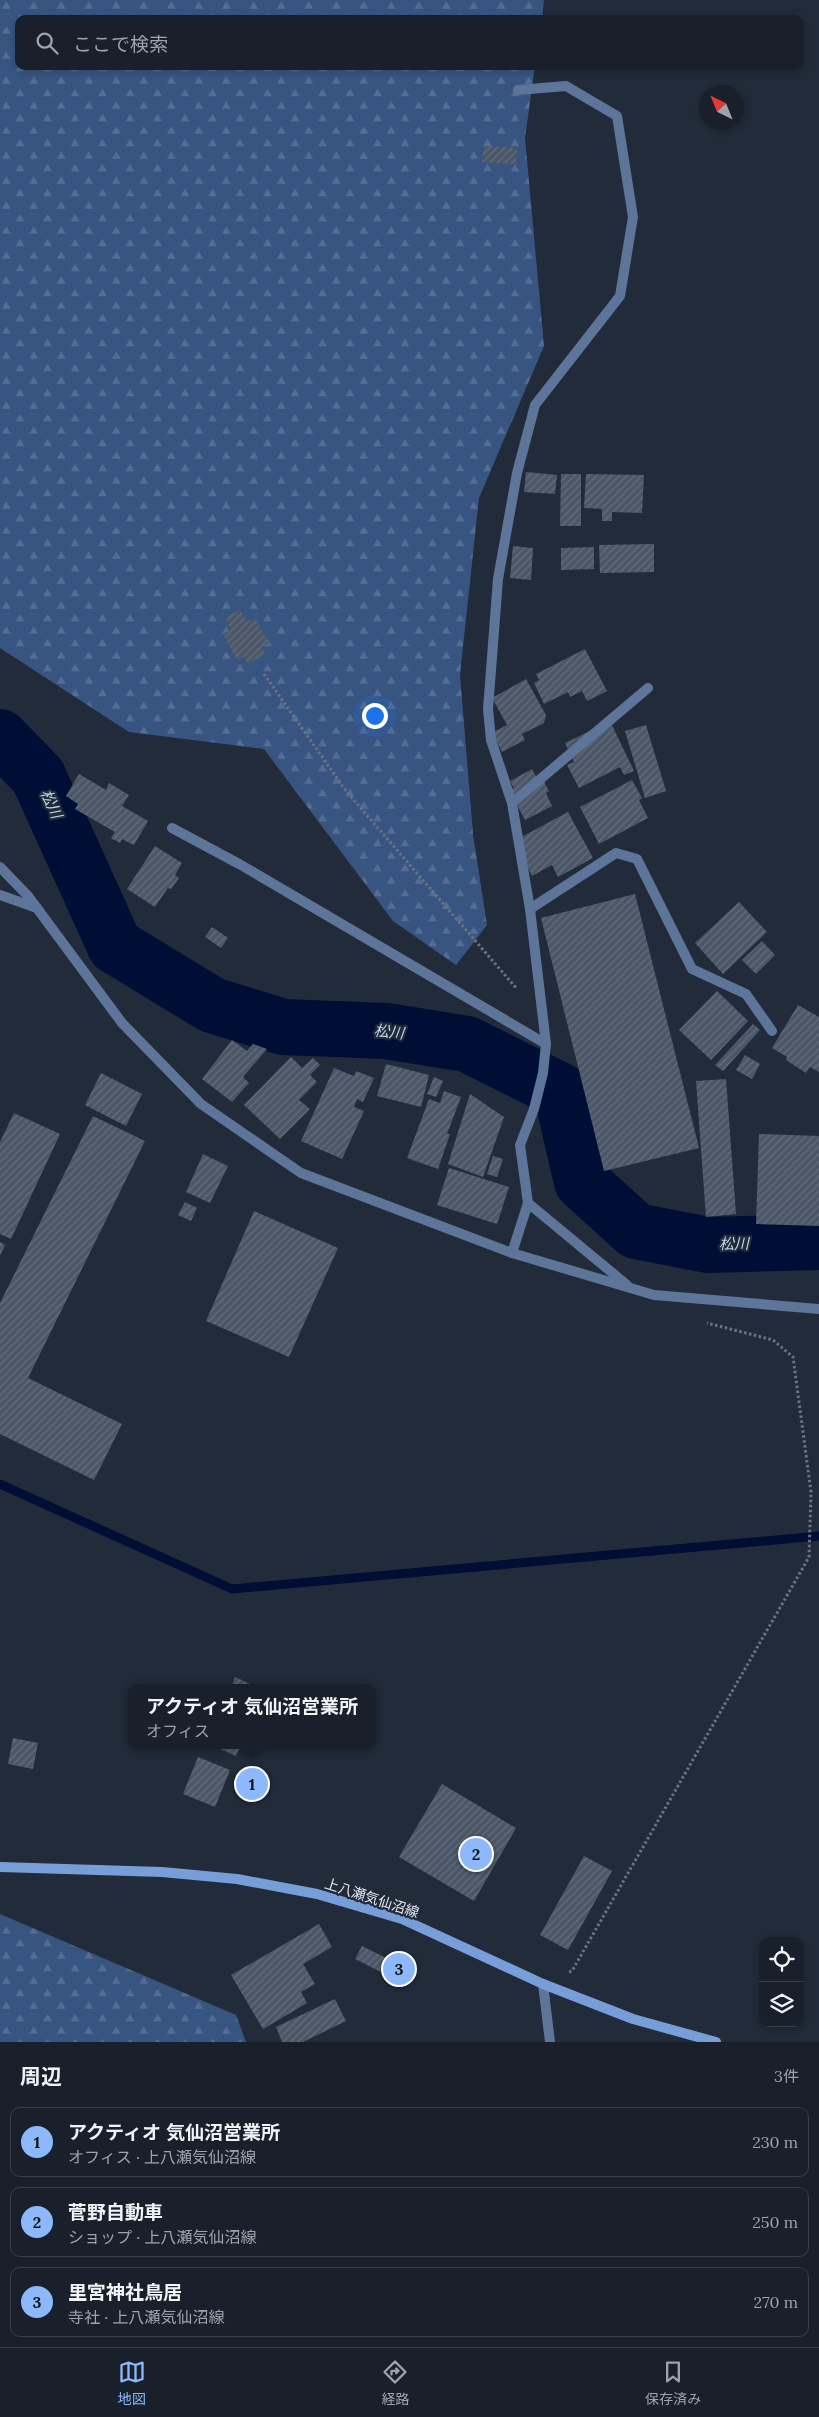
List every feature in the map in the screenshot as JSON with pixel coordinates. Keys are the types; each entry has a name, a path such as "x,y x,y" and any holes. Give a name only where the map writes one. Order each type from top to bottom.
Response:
{"main road":[{"name":"上八瀬気仙沼線","path":"0,1867 162,1872 237,1879 316,1894 402,1919 544,1984 633,2019 716,2042"}],"street":[{"path":"512,1253 528,1203 520,1145 534,1109 543,1073 546,1044 530,909 512,803 490,740 488,709 498,579 515,482 535,405 620,296 633,217 617,116 566,86 518,90"},
{"path":"512,803 648,688"},
{"path":"172,828 241,865 546,1044"},
{"path":"530,909 616,853 638,859 692,969 746,994 772,1031"},
{"path":"0,867 37,908 122,1023 201,1104 301,1173 512,1253 654,1295 819,1309"},
{"path":"0,895 37,908"},
{"path":"528,1203 632,1288"},
{"path":"544,1984 550,2042"}],"path":[{"path":"264,674 346,791 519,990 543,1010"},
{"path":"544,1984 572,1971 809,1557 811,1492 793,1357 773,1340 702,1321"}],"green space":[{"path":"0,0 544,0 542,15 15,15 15,70 534,70 525,138 544,346 479,498 460,675 473,834 487,925 456,965 393,921 264,749 129,732 0,648"},
{"path":"0,1914 236,2015 246,2042 0,2042"}],"building":[{"path":"484,146 517,148 516,164 482,162"},
{"path":"526,472 557,475 555,494 524,492"},
{"path":"561,474 581,474 581,526 560,526"},
{"path":"586,474 644,475 642,513 612,512 612,521 602,521 602,509 584,508"},
{"path":"654,544 654,572 600,573 599,545"},
{"path":"513,546 533,548 531,580 510,578"},
{"path":"594,547 594,569 561,570 561,548"},
{"path":"240,610 247,622 255,618 269,643 261,647 265,654 248,664 243,657 237,660 223,634 231,629 225,618"},
{"path":"585,649 607,691 587,701 582,691 570,697 568,692 544,704 534,683 539,680 536,674"},
{"path":"526,679 546,715 544,723 522,734 525,740 502,752 492,733 507,725 492,698"},
{"path":"610,721 634,771 624,775 620,767 579,788 567,765 574,762 565,743"},
{"path":"646,725 666,791 645,798 625,731"},
{"path":"532,769 538,780 542,778 549,791 546,793 552,806 525,820 509,790 514,788 510,781"},
{"path":"79,774 106,790 109,783 129,795 122,806 148,821 134,845 122,839 120,843 111,838 115,832 75,809 78,804 66,796"},
{"path":"632,780 642,798 639,800 648,818 599,844 580,807"},
{"path":"568,812 593,858 558,877 552,865 532,876 514,841"},
{"path":"155,846 182,863 175,875 179,878 171,889 168,888 155,907 127,889"},
{"path":"635,894 699,1148 604,1171 541,918"},
{"path":"739,902 767,932 723,974 695,943"},
{"path":"212,927 228,938 221,948 205,937"},
{"path":"762,941 775,955 756,974 742,960"},
{"path":"717,991 748,1021 711,1060 679,1030"},
{"path":"798,1005 819,1017 819,1072 810,1067 806,1073 786,1060 787,1057 772,1048"},
{"path":"753,1024 760,1030 723,1071 715,1065"},
{"path":"232,1040 247,1051 253,1044 267,1049 243,1077 249,1083 232,1102 202,1079"},
{"path":"745,1055 760,1064 752,1079 736,1070"},
{"path":"291,1057 302,1068 313,1058 320,1065 310,1075 317,1082 299,1100 310,1109 280,1139 244,1105"},
{"path":"386,1064 429,1075 421,1107 377,1096"},
{"path":"334,1068 354,1076 356,1071 374,1078 363,1102 357,1099 354,1107 364,1111 342,1159 301,1141"},
{"path":"101,1073 142,1094 126,1126 85,1105"},
{"path":"434,1077 443,1081 436,1097 427,1094"},
{"path":"726,1079 736,1214 706,1217 696,1081"},
{"path":"444,1091 461,1097 447,1134 450,1134 438,1169 407,1158 429,1099 440,1103"},
{"path":"470,1094 504,1117 483,1177 448,1164"},
{"path":"14,1113 60,1134 11,1239 0,1234 0,1142"},
{"path":"93,1116 145,1141 28,1378 122,1424 94,1480 0,1434 0,1303"},
{"path":"759,1134 819,1136 819,1226 756,1224"},
{"path":"203,1154 228,1166 210,1203 186,1192"},
{"path":"493,1156 503,1159 497,1177 487,1174"},
{"path":"449,1168 509,1187 497,1224 437,1205"},
{"path":"185,1202 197,1208 191,1221 178,1215"},
{"path":"254,1211 338,1248 289,1357 206,1321"},
{"path":"0,1242 5,1245 0,1256"},
{"path":"235,1677 250,1684 232,1684"},
{"path":"13,1738 38,1743 33,1769 8,1764"},
{"path":"220,1749 239,1749 236,1756"},
{"path":"198,1757 230,1770 215,1807 183,1794"},
{"path":"442,1784 516,1828 474,1901 399,1857"},
{"path":"584,1856 612,1871 568,1950 540,1935"},
{"path":"319,1924 332,1947 303,1964 315,1984 301,1992 307,2003 263,2029 231,1975"},
{"path":"362,1946 388,1959 381,1972 355,1959"},
{"path":"335,1999 346,2021 303,2042 282,2042 276,2027"}],"waterway":[{"name":"松川","path":"0,737 38,776 115,946 212,1005 283,1027 386,1031 467,1044 561,1091 582,1182 636,1231 708,1245 819,1242"},
{"path":"0,1484 232,1589 819,1536"}],"place":[{"name":"アクティオ 気仙沼営業所","path":"252,1784"},
{"name":"菅野自動車","path":"476,1854"},
{"name":"里宮神社鳥居","path":"399,1969"}]}
